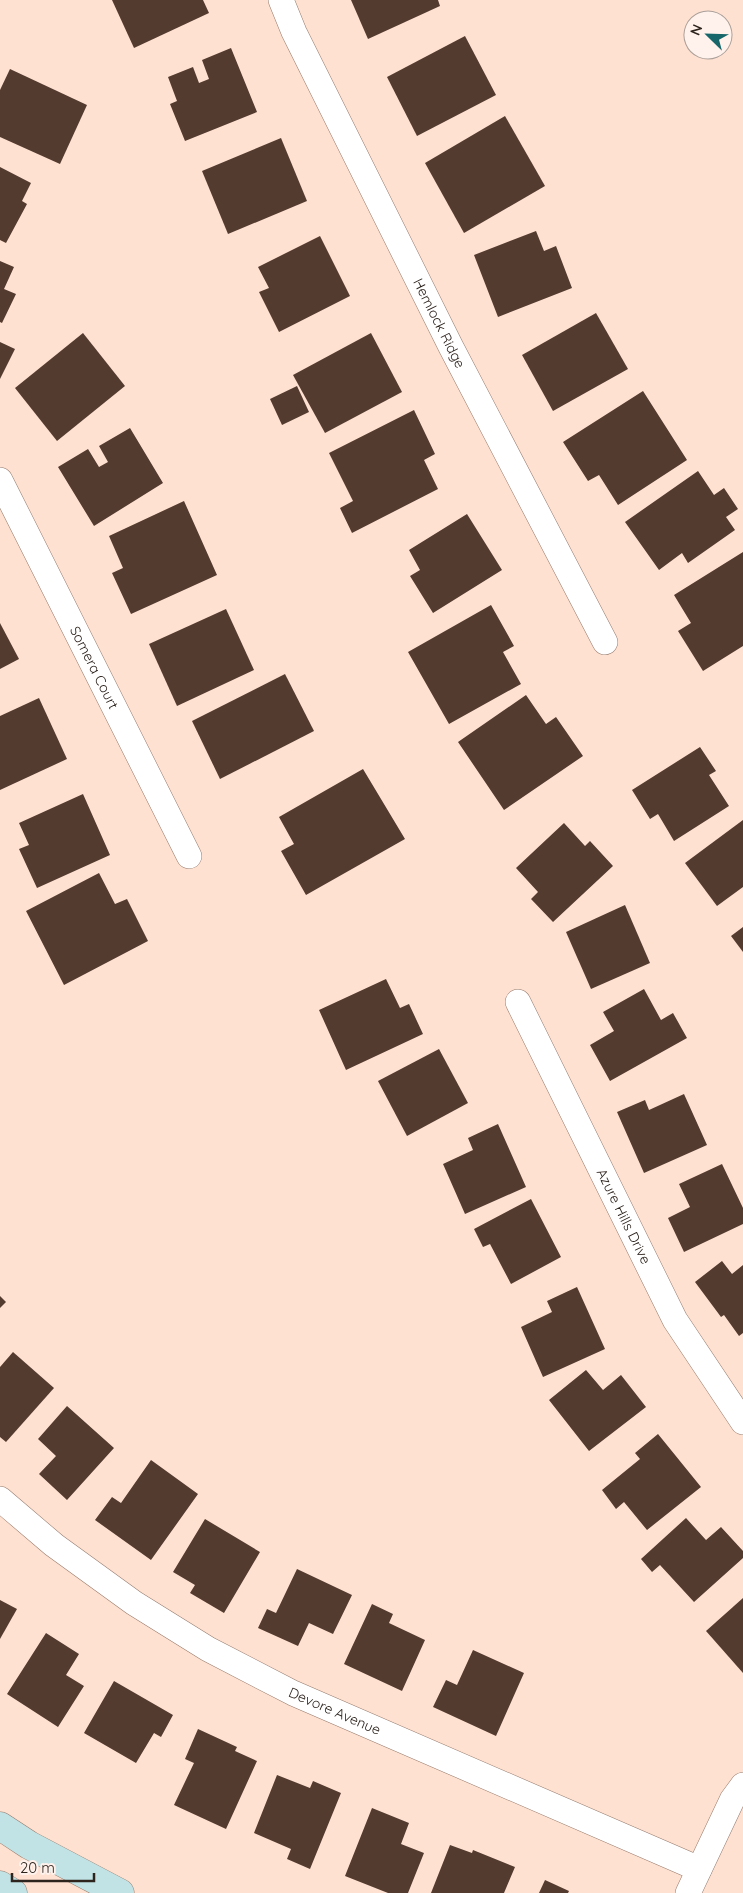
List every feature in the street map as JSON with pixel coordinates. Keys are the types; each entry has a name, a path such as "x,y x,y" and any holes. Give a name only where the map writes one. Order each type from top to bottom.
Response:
{"main road":[{"path":"0,1826 29,1846 120,1893"},
{"path":"0,1885 13,1893"}],"street":[{"name":"Hemlock Ridge","path":"281,0 294,32 451,347 604,642"},
{"name":"Somera Court","path":"0,480 189,856"},
{"name":"Azure Hills Drive","path":"518,1002 674,1320 743,1422"},
{"name":"Devore Avenue","path":"0,1499 54,1545 134,1603 208,1649 293,1693 699,1869"},
{"path":"688,1893 732,1800 743,1785"}],"building":[{"path":"112,0 203,0 209,13 134,48"},
{"path":"351,0 438,0 440,6 368,39"},
{"path":"465,36 496,95 417,136 387,77"},
{"path":"231,48 257,112 185,141 170,104 177,101 168,77 193,67 199,83 209,79 202,60"},
{"path":"10,69 87,105 60,164 0,137 0,90"},
{"path":"505,116 545,186 464,233 425,163"},
{"path":"281,138 307,201 228,234 202,171"},
{"path":"0,167 31,183 22,201 27,204 6,243 0,240"},
{"path":"536,231 544,251 556,246 572,288 498,317 474,255"},
{"path":"320,236 350,296 279,332 259,292 269,288 258,267"},
{"path":"0,261 14,267 4,289 16,294 2,323 0,322"},
{"path":"596,313 628,369 553,411 522,355"},
{"path":"83,333 125,386 57,441 15,388"},
{"path":"371,333 402,392 325,433 293,375"},
{"path":"0,342 15,349 0,379"},
{"path":"297,386 309,412 282,425 270,399"},
{"path":"643,391 687,460 618,505 599,475 588,481 563,442"},
{"path":"414,410 435,454 424,460 438,489 352,533 340,508 353,501 329,453"},
{"path":"130,428 163,483 94,526 58,467 88,449 99,467 108,462 99,446"},
{"path":"698,471 714,495 724,488 738,509 726,517 735,530 688,563 682,553 659,570 625,522"},
{"path":"184,501 217,575 131,614 112,573 123,568 109,536"},
{"path":"467,514 502,570 433,613 410,576 420,570 409,550"},
{"path":"743,552 743,646 703,671 678,631 691,623 674,595"},
{"path":"491,605 514,646 503,652 521,684 449,724 408,652"},
{"path":"226,609 254,670 177,706 149,644"},
{"path":"0,623 19,659 0,669"},
{"path":"285,674 314,731 220,779 192,721"},
{"path":"526,695 546,724 556,717 583,756 504,810 458,742"},
{"path":"39,698 67,759 0,790 0,716"},
{"path":"700,747 716,771 709,775 729,806 674,841 658,814 650,819 632,790"},
{"path":"363,769 405,839 306,895 281,851 294,844 279,817"},
{"path":"83,794 110,855 37,888 19,849 29,845 19,823"},
{"path":"743,820 743,887 717,906 685,863"},
{"path":"564,823 585,846 590,841 613,866 553,922 531,899 538,892 516,868"},
{"path":"99,873 115,904 127,899 148,941 64,985 26,911"},
{"path":"625,905 650,963 591,989 566,932"},
{"path":"743,927 743,952 731,936"},
{"path":"386,979 400,1008 409,1004 423,1034 346,1070 319,1010"},
{"path":"644,989 661,1020 673,1013 687,1038 610,1081 590,1045 614,1031 603,1012"},
{"path":"439,1049 468,1103 407,1136 378,1081"},
{"path":"684,1094 707,1145 644,1173 617,1112 645,1100 649,1110"},
{"path":"498,1124 526,1187 465,1214 443,1164 473,1150 468,1138"},
{"path":"722,1164 743,1208 743,1224 684,1252 668,1218 690,1207 679,1184"},
{"path":"531,1199 561,1257 511,1284 490,1244 483,1247 474,1229"},
{"path":"722,1261 732,1274 743,1265 743,1333 739,1336 724,1315 721,1317 695,1282"},
{"path":"577,1287 605,1349 543,1377 521,1327 552,1312 547,1301"},
{"path":"0,1296 6,1302 0,1308"},
{"path":"13,1352 54,1388 6,1442 0,1437 0,1367"},
{"path":"586,1370 603,1390 621,1375 646,1407 589,1451 549,1400"},
{"path":"67,1406 114,1448 67,1500 39,1474 56,1456 38,1439"},
{"path":"658,1434 701,1487 647,1530 624,1502 616,1509 602,1490 640,1459 635,1453"},
{"path":"151,1460 198,1494 151,1560 95,1520 112,1497 121,1503"},
{"path":"686,1518 706,1540 721,1527 743,1551 743,1558 694,1602 660,1565 652,1572 641,1559"},
{"path":"205,1519 260,1552 224,1613 190,1593 195,1585 173,1572"},
{"path":"297,1569 352,1595 333,1634 309,1623 298,1646 258,1628 267,1609 276,1613"},
{"path":"743,1598 743,1673 706,1631"},
{"path":"0,1600 17,1609 0,1639"},
{"path":"372,1604 393,1614 389,1623 425,1640 402,1691 344,1664"},
{"path":"46,1633 79,1654 66,1675 84,1686 58,1727 7,1694"},
{"path":"473,1650 524,1673 496,1736 433,1707 446,1680 457,1685"},
{"path":"114,1681 173,1715 161,1737 154,1733 136,1763 84,1733"},
{"path":"198,1729 237,1747 235,1751 257,1761 226,1829 174,1805 194,1763 185,1759"},
{"path":"277,1775 310,1788 313,1781 341,1793 310,1869 287,1859 291,1849 254,1833"},
{"path":"372,1808 409,1823 401,1844 424,1853 408,1893 388,1893 345,1876"},
{"path":"450,1845 472,1853 473,1850 515,1867 504,1893 431,1893"},
{"path":"545,1880 569,1891 568,1893 539,1893"}]}
